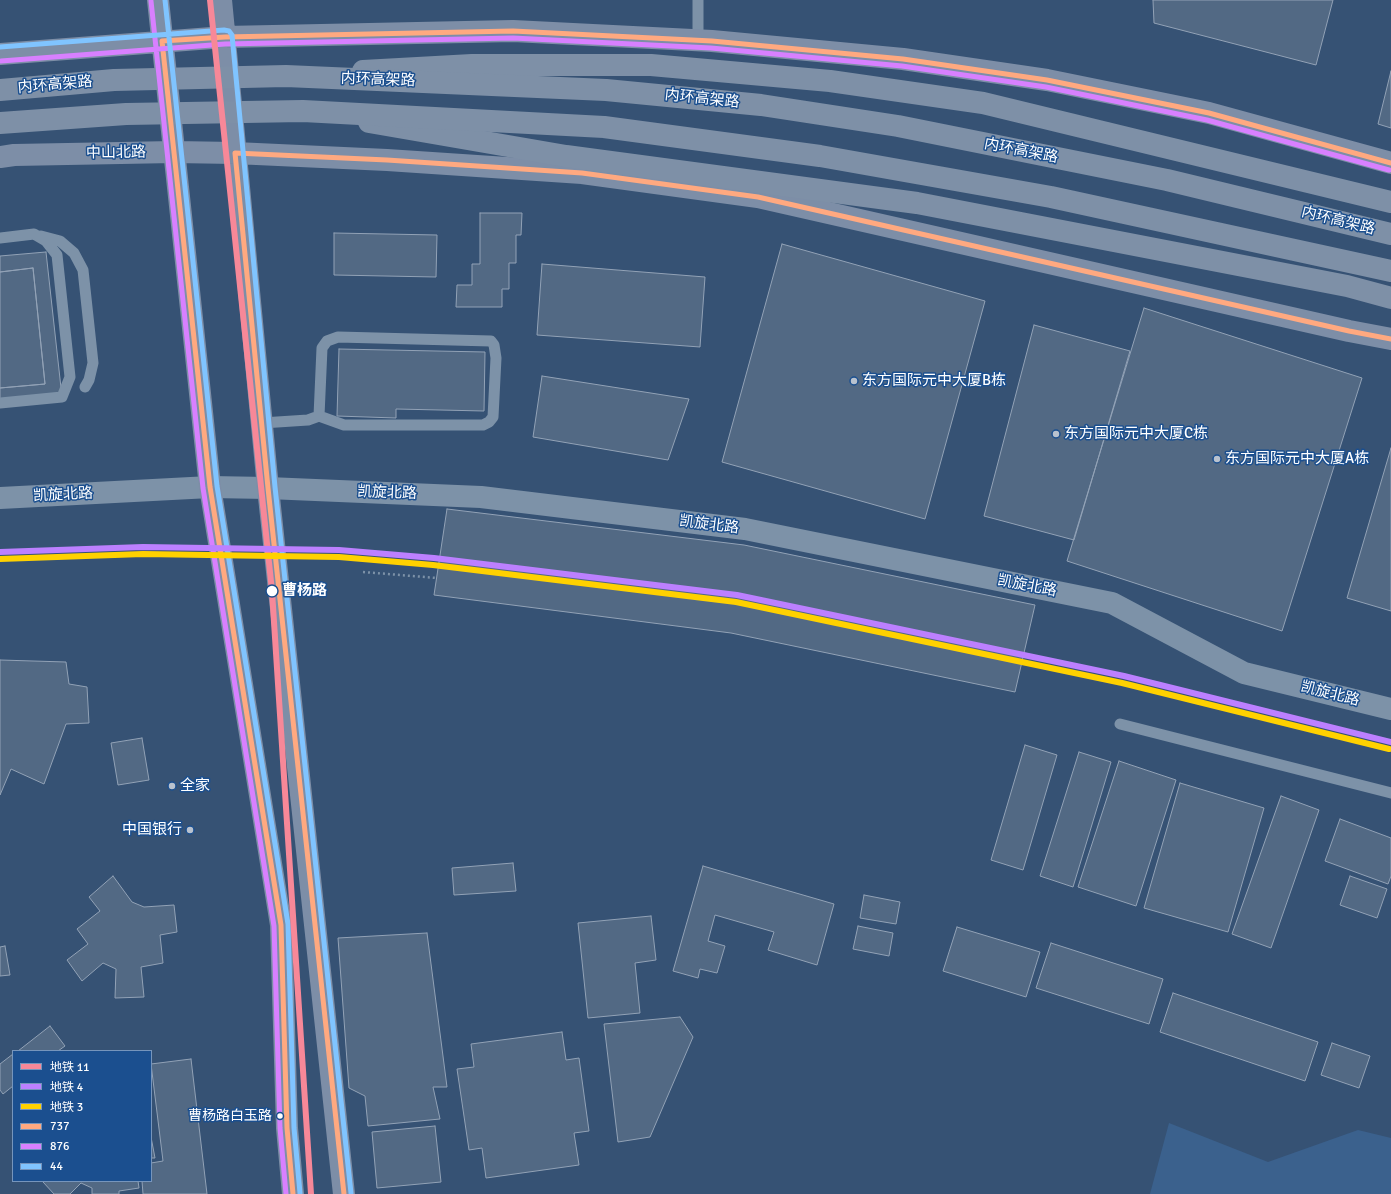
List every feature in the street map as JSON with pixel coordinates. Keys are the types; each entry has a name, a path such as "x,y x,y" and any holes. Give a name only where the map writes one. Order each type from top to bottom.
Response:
{"highway":[{"path":"286,76 472,65 651,65 830,81 983,103 1391,202"},
{"name":"内环高架路","path":"0,90 114,80 286,76 606,90 761,105 898,126 1160,178 1391,234"},
{"path":"0,123 126,114 303,111 604,127 820,156 1051,197 1391,271"},
{"path":"303,111 566,156 917,203 1347,286 1391,298"}],"main road":[{"path":"158,0 210,487 281,925 287,1128 293,1194"},
{"path":"220,0 225,36 268,488 344,1194"},
{"path":"0,54 225,36 513,31 698,40 903,59 1047,80 1209,113 1391,163"},
{"name":"中山北路","path":"0,157 14,155 174,152 235,153 387,160 582,173 758,197 1349,331 1391,339"}],"street":[{"name":"凯旋北路","path":"0,498 210,487 481,497 753,531 1112,603 1244,673 1391,709"}],"lane":[{"path":"698,0 698,40"},
{"path":"0,403 62,396 70,376 57,255 46,241 34,234"},
{"path":"0,238 34,234 60,241 74,253 83,270 93,363 89,380 85,387"},
{"path":"262,423 308,420 319,416 344,425 483,425 489,422 493,417 496,358 494,345 491,341 338,337 327,341 322,348 319,416"},
{"path":"1120,724 1391,793"}],"path":[{"path":"363,572 437,578"}],"water":[{"path":"1169,1123 1268,1162 1358,1130 1391,1138 1391,1194 1150,1194"}],"building":[{"path":"1153,0 1333,0 1316,65 1154,23"},
{"path":"1391,71 1391,128 1378,124"},
{"path":"480,213 522,213 521,235 516,235 516,263 509,263 509,289 502,289 502,307 456,307 457,285 472,285 472,264 480,264"},
{"path":"334,233 437,235 436,277 334,275"},
{"name":"东方国际元中大厦B栋","path":"782,244 985,301 925,519 722,462"},
{"path":"46,252 62,397 0,403 0,388 45,384 33,268 0,272 0,256"},
{"path":"542,264 705,277 700,347 537,335"},
{"path":"33,268 45,384 0,388 0,272"},
{"name":"东方国际元中大厦A栋","path":"1144,308 1362,378 1282,631 1067,561"},
{"name":"东方国际元中大厦C栋","path":"1034,325 1130,351 1074,540 984,516"},
{"path":"339,349 485,352 484,411 396,409 396,418 337,416"},
{"path":"542,376 689,399 668,460 533,437"},
{"path":"1391,448 1391,611 1347,598"},
{"path":"447,509 744,545 1035,605 1015,692 731,633 434,595"},
{"path":"0,660 66,662 69,684 87,687 89,723 66,724 44,784 11,769 0,795"},
{"path":"142,738 149,780 118,785 111,743"},
{"path":"1025,745 1057,755 1023,870 991,860"},
{"path":"1079,752 1111,762 1073,887 1040,876"},
{"path":"1119,761 1176,780 1136,906 1078,887"},
{"path":"1180,783 1264,808 1228,932 1144,908"},
{"path":"1281,796 1319,810 1271,948 1232,934"},
{"path":"1340,819 1391,838 1391,876 1388,884 1325,861"},
{"path":"513,863 516,891 454,895 452,868"},
{"path":"703,866 834,904 817,965 768,950 774,932 715,915 708,941 725,946 717,973 700,969 698,978 673,971"},
{"path":"113,876 132,902 144,907 174,905 177,932 160,935 163,963 141,967 144,997 115,998 116,969 103,963 82,981 67,960 88,944 77,929 100,911 89,897"},
{"path":"1350,876 1387,889 1377,918 1340,905"},
{"path":"864,895 900,902 896,924 860,918"},
{"path":"651,916 656,960 635,963 640,1013 588,1018 578,923"},
{"path":"858,926 893,933 889,956 853,949"},
{"path":"957,927 1040,952 1026,997 943,971"},
{"path":"427,933 447,1087 433,1087 440,1119 368,1126 365,1096 349,1088 338,938"},
{"path":"1051,943 1163,979 1149,1024 1036,988"},
{"path":"5,946 10,975 0,976 0,947"},
{"path":"1173,993 1318,1042 1305,1081 1160,1032"},
{"path":"680,1017 693,1037 650,1137 618,1142 604,1024"},
{"path":"50,1026 65,1046 59,1050 19,1050"},
{"path":"562,1032 566,1060 579,1058 589,1131 574,1133 579,1165 486,1178 482,1148 469,1150 457,1069 474,1067 471,1044"},
{"path":"1332,1043 1370,1056 1359,1088 1321,1075"},
{"path":"12,1055 12,1087 3,1094 0,1090 0,1064"},
{"path":"191,1059 207,1194 143,1194 142,1182 152,1182 152,1163 163,1161 152,1064"},
{"path":"435,1126 441,1182 377,1188 372,1132"},
{"path":"152,1142 155,1158 152,1158"},
{"path":"43,1182 138,1182 139,1188 119,1191 119,1194 92,1194 92,1188 81,1183 70,1194 54,1194"}],"metro line":[{"name":"11","path":"210,0 272,591 311,1194"},
{"name":"4","path":"0,552 143,547 339,550 434,558 737,595 1124,676 1391,742"},
{"name":"3","path":"0,559 143,554 339,557 433,565 736,602 1122,683 1389,749"}],"transit line":[{"name":"44","path":"165,0 217,486 288,924 294,1128 300,1193"},
{"name":"876","path":"151,1 203,488 274,926 280,1128 286,1194"},
{"name":"44","path":"0,47 224,30 229,31 232,35 275,487 351,1193"},
{"name":"737","path":"293,1194 287,1128 281,925 210,487 162,41 225,37 513,31 712,41 903,59 1047,80 1209,113 1391,163"},
{"name":"876","path":"1,61 225,44 513,38 711,48 902,66 1046,87 1207,120 1389,170"},
{"name":"737","path":"344,1194 268,488 235,153 387,160 582,173 758,197 1349,331 1391,339"}],"place":[{"name":"东方国际元中大厦B栋","path":"854,381"},
{"name":"东方国际元中大厦C栋","path":"1056,434"},
{"name":"东方国际元中大厦A栋","path":"1217,459"},
{"name":"曹杨路","path":"272,591"},
{"name":"全家","path":"172,786"},
{"name":"中国银行","path":"190,830"},
{"name":"曹杨路白玉路","path":"280,1116"}]}
